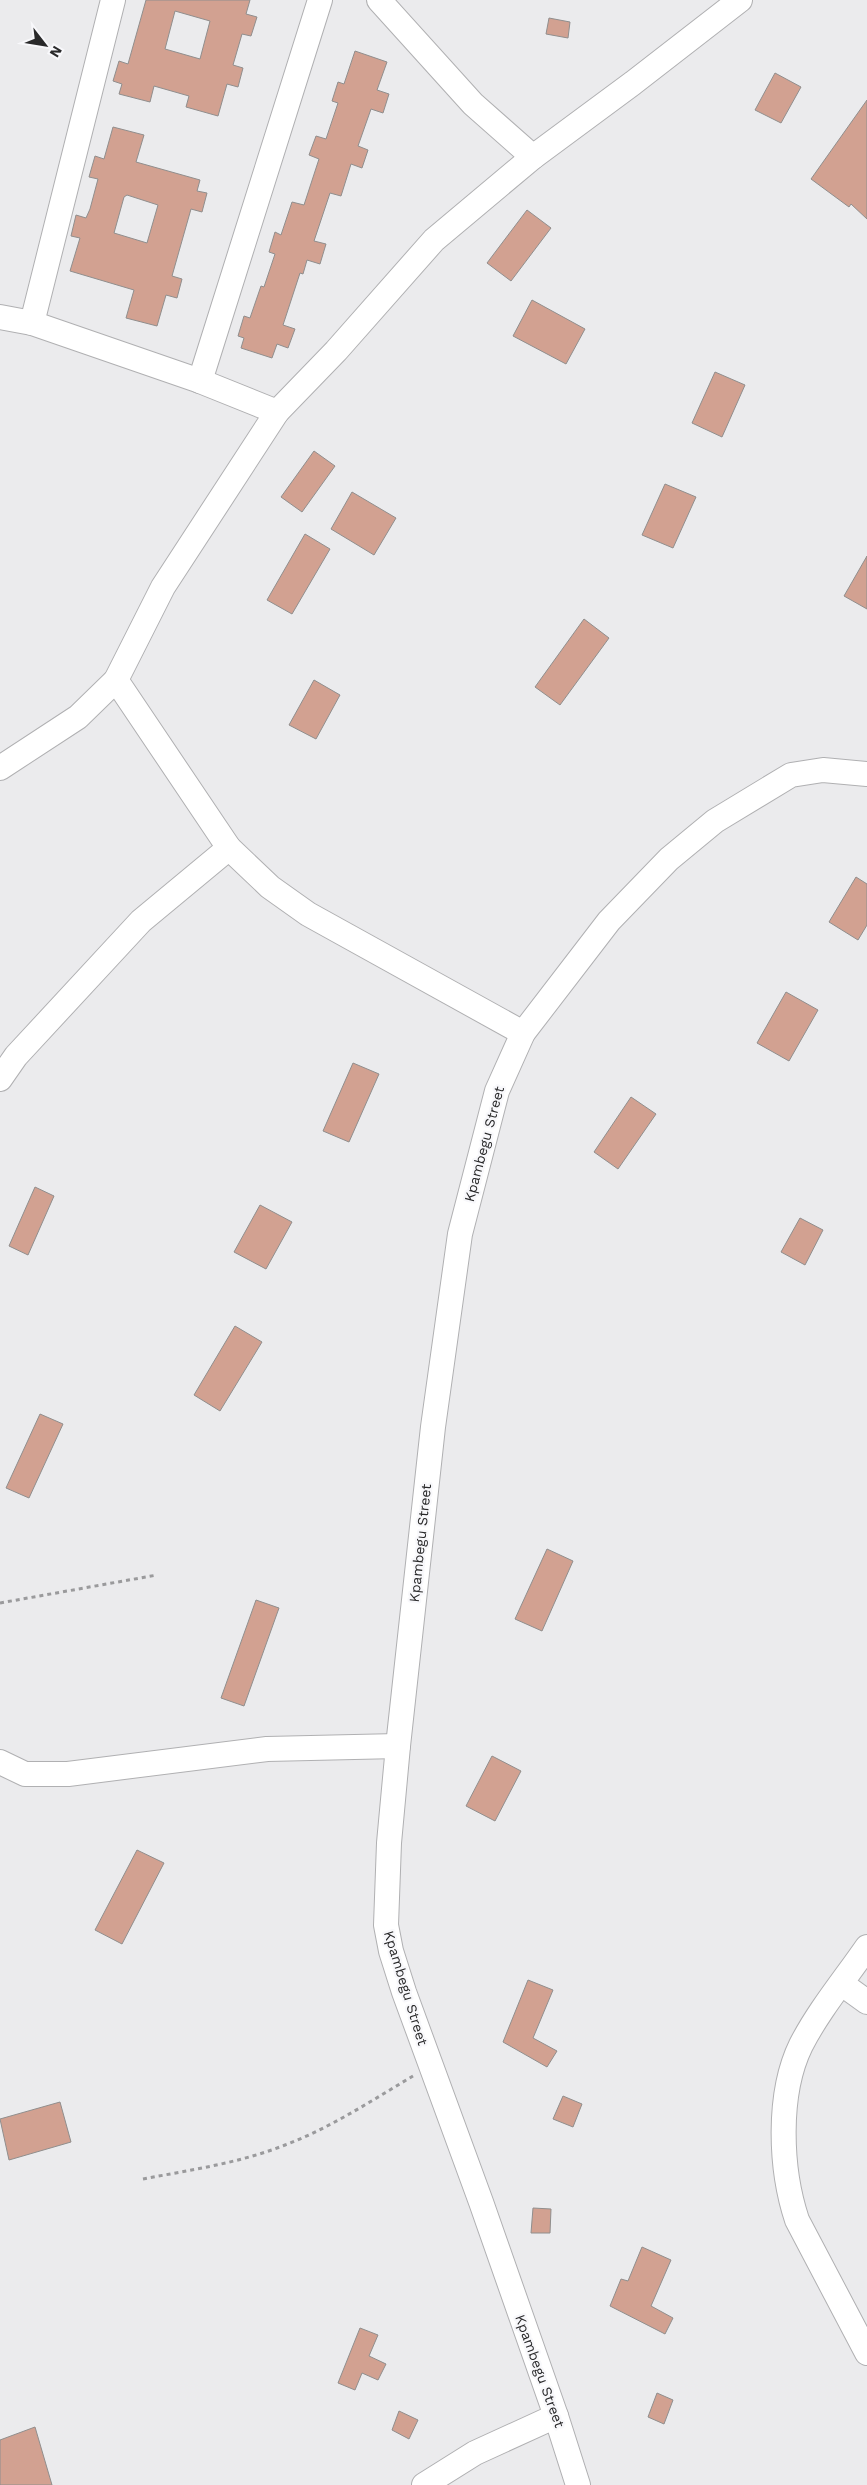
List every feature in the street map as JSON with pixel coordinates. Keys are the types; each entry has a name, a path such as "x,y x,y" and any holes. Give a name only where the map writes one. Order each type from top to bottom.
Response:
{"street":[{"path":"32,322 113,0"},
{"path":"200,381 320,0"},
{"path":"379,0 473,104 533,157"},
{"path":"0,768 78,717 116,680 162,587 277,412 336,351 434,240 533,157 740,0"},
{"path":"0,317 32,322 200,381 277,412"},
{"path":"116,680 229,848 270,887 308,914 522,1033"},
{"name":"Kpambegu Street","path":"578,2485 556,2416 481,2202 430,2066 391,1951 386,1925 389,1843 398,1746 433,1427 460,1234 497,1091 522,1033 609,921 669,860 715,821 790,775 824,770 867,774"},
{"path":"0,1079 16,1056 141,921 229,848"},
{"path":"0,1762 24,1774 68,1774 267,1749 398,1746"},
{"path":"867,1947 816,2018 793,2065 786,2095 785,2152 790,2198 797,2220 867,2353"},
{"path":"842,1984 867,2002"},
{"path":"424,2485 475,2453 556,2416"}],"path":[{"path":"0,1602 157,1575"},
{"path":"143,2179 227,2163 283,2146 326,2128 430,2066"}],"building":[{"path":"146,0 250,0 246,14 257,17 251,36 242,34 233,65 243,68 238,87 227,84 218,116 186,107 189,96 154,86 150,102 119,94 122,84 113,81 119,61 128,64","holes":["175,11 210,21 200,59 165,49"]},
{"path":"549,18 570,22 568,38 546,34"},
{"path":"355,51 387,62 377,90 389,94 383,113 371,109 358,146 368,150 362,168 351,164 341,196 330,193 314,241 326,244 320,264 307,260 303,274 300,273 283,325 295,329 288,348 277,344 272,358 241,348 244,338 238,336 244,316 250,318 261,286 264,287 275,254 269,252 275,232 281,235 292,202 304,205 319,159 309,155 316,136 326,139 338,103 332,101 338,82 344,84"},
{"path":"775,73 801,87 781,123 755,110"},
{"path":"867,100 867,219 851,204 849,207 811,179"},
{"path":"113,127 144,135 136,162 200,180 197,191 207,193 202,212 191,209 172,276 182,279 177,298 166,295 157,326 126,318 134,290 70,271 80,238 71,236 76,215 86,218 98,179 89,177 95,156 104,159","holes":["127,195 158,205 147,243 114,233 124,197"]},
{"path":"527,210 551,228 511,281 487,263"},
{"path":"532,300 585,329 566,364 513,336"},
{"path":"715,372 745,385 722,437 692,423"},
{"path":"314,451 335,466 302,512 281,497"},
{"path":"665,484 696,497 673,548 642,535"},
{"path":"352,492 396,518 374,555 331,529"},
{"path":"305,534 330,549 292,614 267,600"},
{"path":"867,556 867,609 844,596"},
{"path":"584,619 609,638 560,705 535,687"},
{"path":"314,680 340,695 316,739 289,725"},
{"path":"856,877 867,884 867,925 858,940 829,922"},
{"path":"786,992 818,1010 789,1061 757,1043"},
{"path":"353,1063 379,1074 349,1142 323,1131"},
{"path":"631,1097 656,1114 618,1169 594,1152"},
{"path":"35,1187 54,1196 28,1255 9,1246"},
{"path":"260,1205 292,1222 266,1269 234,1252"},
{"path":"800,1218 823,1230 805,1265 781,1252"},
{"path":"235,1326 262,1342 220,1411 194,1395"},
{"path":"40,1414 63,1424 29,1498 6,1488"},
{"path":"547,1549 573,1561 542,1631 515,1619"},
{"path":"256,1600 279,1608 244,1706 221,1698"},
{"path":"492,1756 521,1771 495,1821 466,1806"},
{"path":"137,1850 164,1863 122,1944 95,1930"},
{"path":"528,1980 553,1990 533,2038 557,2051 547,2067 503,2042"},
{"path":"563,2096 582,2104 573,2127 553,2119"},
{"path":"60,2102 71,2142 9,2160 0,2119"},
{"path":"533,2208 551,2209 550,2233 531,2233"},
{"path":"642,2247 671,2260 651,2306 673,2318 665,2334 610,2306 621,2279 628,2281"},
{"path":"360,2328 378,2335 369,2356 386,2364 378,2380 362,2373 355,2390 338,2383"},
{"path":"657,2393 673,2400 664,2424 648,2417"},
{"path":"399,2411 418,2420 409,2439 392,2430"},
{"path":"35,2427 52,2485 0,2485 0,2440"}]}
